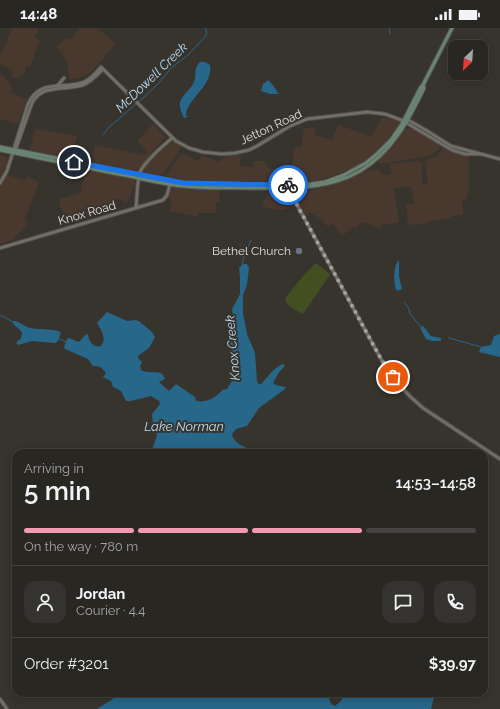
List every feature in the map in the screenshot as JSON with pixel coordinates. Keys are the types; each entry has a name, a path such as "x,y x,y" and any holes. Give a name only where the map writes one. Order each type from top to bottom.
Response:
{"main road":[{"path":"0,147 83,167 179,182 301,188 321,186 338,181 360,171 377,159 394,141 406,122 421,87 423,86 452,28"},
{"path":"338,181 338,179 350,174 384,148 406,122"},
{"path":"0,150 77,162 182,186 221,188 289,187 324,182 356,169"},
{"path":"58,162 77,162"},
{"path":"83,167 84,165 104,168"},
{"path":"182,186 201,186 202,184"},
{"path":"221,188 222,186 241,184"}],"street":[{"path":"14,151 31,99 42,89 58,85 84,82 102,68"},
{"path":"0,183 6,173 36,96 47,90 85,84 94,78 102,68"},
{"name":"Jetton Road","path":"102,68 172,138 194,149 211,153 225,154 249,150 294,124 315,118 367,112 391,115 406,122 452,150 465,154 480,154 500,159"},
{"path":"58,85 64,78"},
{"path":"136,208 143,168 149,159 172,138"},
{"name":"Knox Road","path":"0,248 164,199 167,195 170,184"},
{"path":"289,187 295,201 381,359 395,381 423,408 485,449"},
{"path":"295,201 296,192 301,188"},
{"path":"488,451 500,459"},
{"path":"0,699 7,709"}],"shaded area":[{"path":"12,28 40,28 34,37 40,40 30,67 27,66 24,74 18,79 11,77 12,70 0,64 0,57"},
{"path":"80,28 98,28 116,44 89,74 69,80 67,61 57,47 66,38 70,40"},
{"path":"0,75 4,76 12,87 11,92 27,99 18,124 0,119"},
{"path":"383,117 399,121 400,123 383,146 359,165 316,181 187,181 168,178 166,176 182,153 198,161 201,155 219,162 225,156 239,155 241,157 240,166 253,167 253,161 265,161 268,168 291,171 295,147 301,147 304,129 314,127 315,135 332,140 338,125 371,136"},
{"path":"153,124 166,137 152,152 155,155 172,141 181,147 176,157 160,177 94,162 93,155 95,145 143,155 148,152 137,141"},
{"path":"409,128 422,133 438,144 440,146 439,149 428,156 382,164 378,162 378,160 394,145 405,129"},
{"path":"35,129 77,136 72,159 30,150"},
{"path":"444,148 468,155 469,157 469,188 465,201 462,201 463,215 451,216 451,218 426,223 408,225 406,205 414,204 411,186 394,188 399,223 383,224 379,229 365,222 356,228 353,227 342,236 333,224 327,226 322,220 310,212 305,215 296,198 297,193 302,190 315,189 342,182 364,172 378,169 386,175 391,174 390,164 418,161 421,163 423,184 428,184 425,162 435,157"},
{"path":"0,155 7,157 8,161 3,174 25,180 28,176 39,182 25,219 28,224 12,240 0,244"},
{"path":"88,169 135,180 135,186 130,194 131,196 126,203 119,199 110,203 112,210 67,221 59,203 60,199 81,193 81,188"},
{"path":"174,186 219,189 220,202 216,202 216,213 199,213 198,217 170,211 170,189"},
{"path":"284,190 289,193 297,207 280,210 262,207 268,191"}],"green space":[{"path":"316,263 330,274 303,314 287,303 286,297"}],"water":[{"path":"200,62 205,62 210,65 208,80 191,103 186,115 188,117 184,118 180,103 184,95 193,85 196,69"},
{"path":"268,80 275,88 278,93 280,98 278,94 270,94 261,91 263,84"},
{"path":"399,260 399,276 402,289 397,291 394,275"},
{"name":"Lake Norman","path":"243,264 247,264 249,268 247,285 243,295 243,313 247,334 255,353 257,382 261,384 271,372 283,364 285,366 279,372 273,383 286,387 259,408 247,426 236,429 232,434 233,438 239,444 250,449 152,449 157,435 153,425 152,414 160,404 159,401 151,396 126,401 121,391 113,387 111,381 103,377 106,373 102,368 93,366 88,359 65,349 64,347 67,339 69,338 79,342 86,334 88,335 92,344 101,346 103,343 102,331 97,323 107,312 127,321 136,320 152,332 155,337 149,348 138,356 142,362 140,366 141,370 162,374 165,379 159,382 169,391 176,384 195,397 196,401 210,399 222,390 227,389 232,381 233,367 229,338 234,322 232,309 240,294 239,268"},
{"path":"12,321 17,321 30,328 61,332 58,341 55,343 32,341 18,345 16,343 21,338 22,333"},
{"path":"423,326 431,336 441,338 441,341 426,339 420,328"},
{"path":"500,334 500,357 479,352 481,347 491,345 494,336"},
{"path":"116,697 329,697 330,702 335,706 341,701 342,697 434,697 431,709 97,709"}],"waterway":[{"name":"McDowell Creek","path":"103,135 108,128 158,84 172,67 188,55 205,37 207,33 205,28"},
{"path":"389,28 390,34"},
{"name":"Knox Creek","path":"242,265 251,240"},
{"path":"405,303 410,314 421,327"},
{"path":"0,315 13,322"},
{"path":"58,338 66,342"},
{"path":"449,338 481,347"}],"way so far":[{"path":"288,185 290,192 381,359 393,377"}],"place":[{"name":"Bethel Church","path":"299,251"}],"route":[{"path":"74,162 163,180 192,184 288,185"}]}
